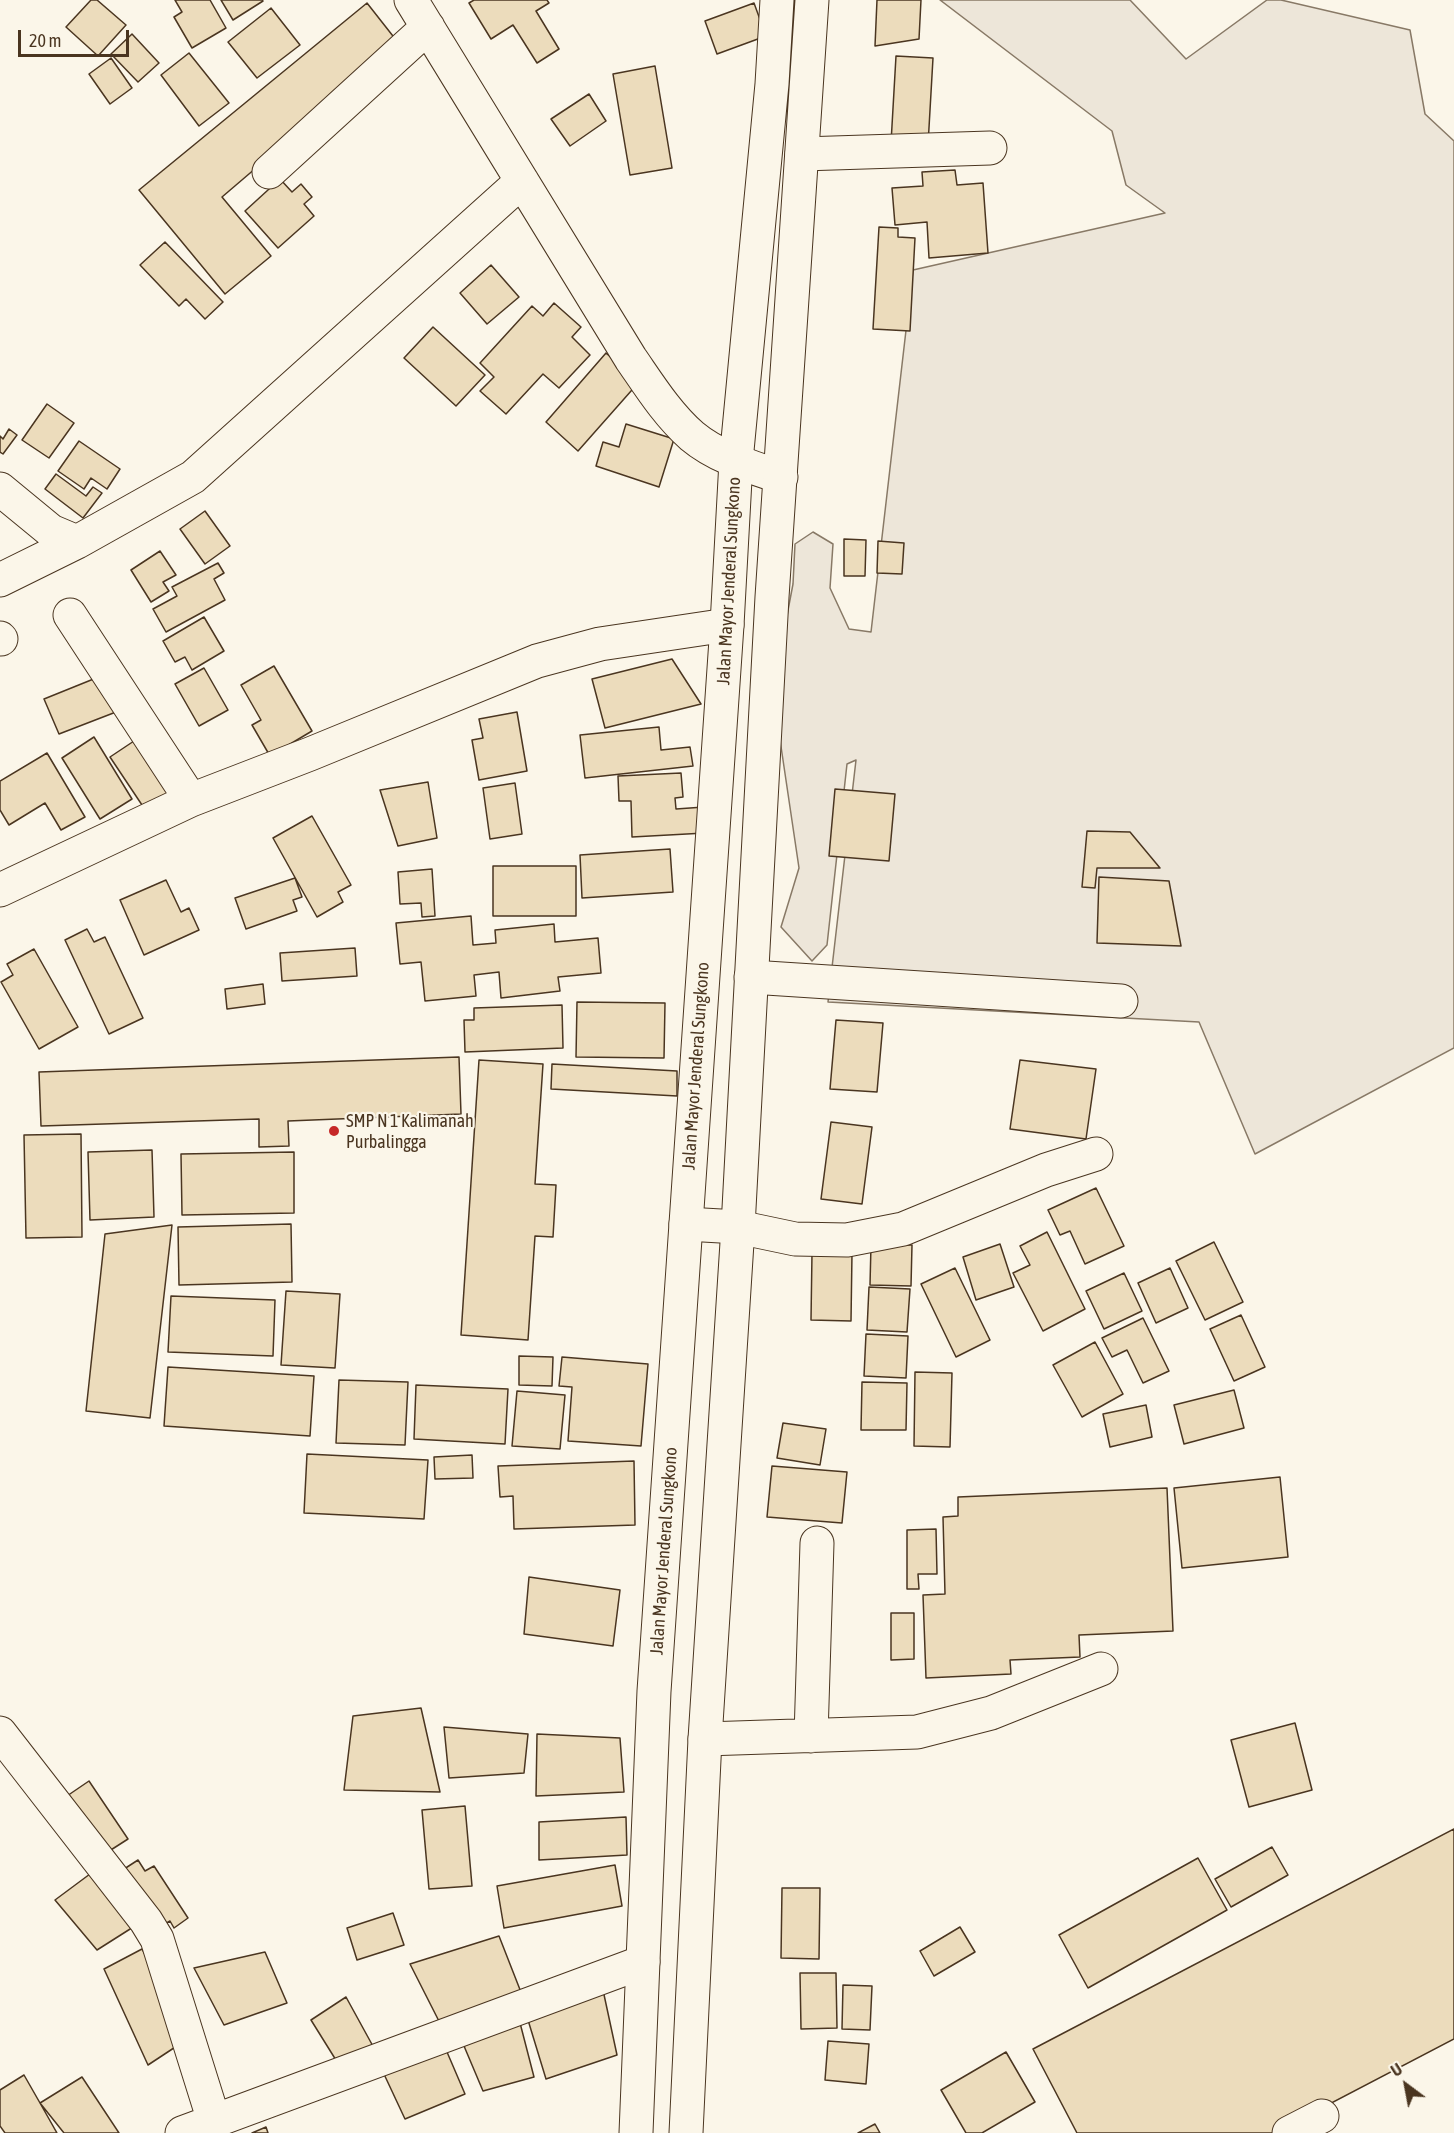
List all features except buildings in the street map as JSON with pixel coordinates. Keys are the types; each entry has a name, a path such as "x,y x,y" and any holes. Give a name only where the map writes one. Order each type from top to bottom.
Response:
{"main road":[{"name":"Jalan Mayor Jenderal Sungkono","path":"636,2133 654,1691 727,625 736,461 771,96 777,0"},
{"path":"686,2133 705,1739 738,1227 772,608 812,0"},
{"path":"268,172 420,13 630,359 663,404 693,436 736,461 781,477"},
{"path":"802,154 990,148"},
{"path":"0,580 77,543 193,477 522,181"},
{"path":"0,489 51,531 77,543"},
{"path":"70,615 191,801"},
{"path":"0,890 191,801 537,661 600,644 727,625"},
{"path":"705,939 753,941"},
{"path":"751,977 1120,1001"},
{"path":"686,1224 738,1227 795,1239 847,1240 903,1229 1046,1170 1096,1154"},
{"path":"811,1736 817,1543"},
{"path":"705,1739 917,1732 991,1713 1101,1669"},
{"path":"0,1733 138,1911 157,1939 214,2121"},
{"path":"182,2133 643,1962"},
{"path":"640,2044 691,2048"},
{"path":"1289,2133 1322,2116"}],"shaded area":[{"path":"940,0 1130,0 1186,59 1267,0 1281,0 1410,30 1425,114 1454,141 1454,1048 1255,1154 1199,1022 828,1002 856,760 847,764 827,945 812,961 781,927 799,868 779,733 785,626 793,584 795,544 813,532 833,544 830,588 849,629 871,632 913,270 1165,213 1126,185 1112,131"}],"place":[{"name":"SMP N 1 Kalimanah Purbalingga","path":"334,1131"}]}
